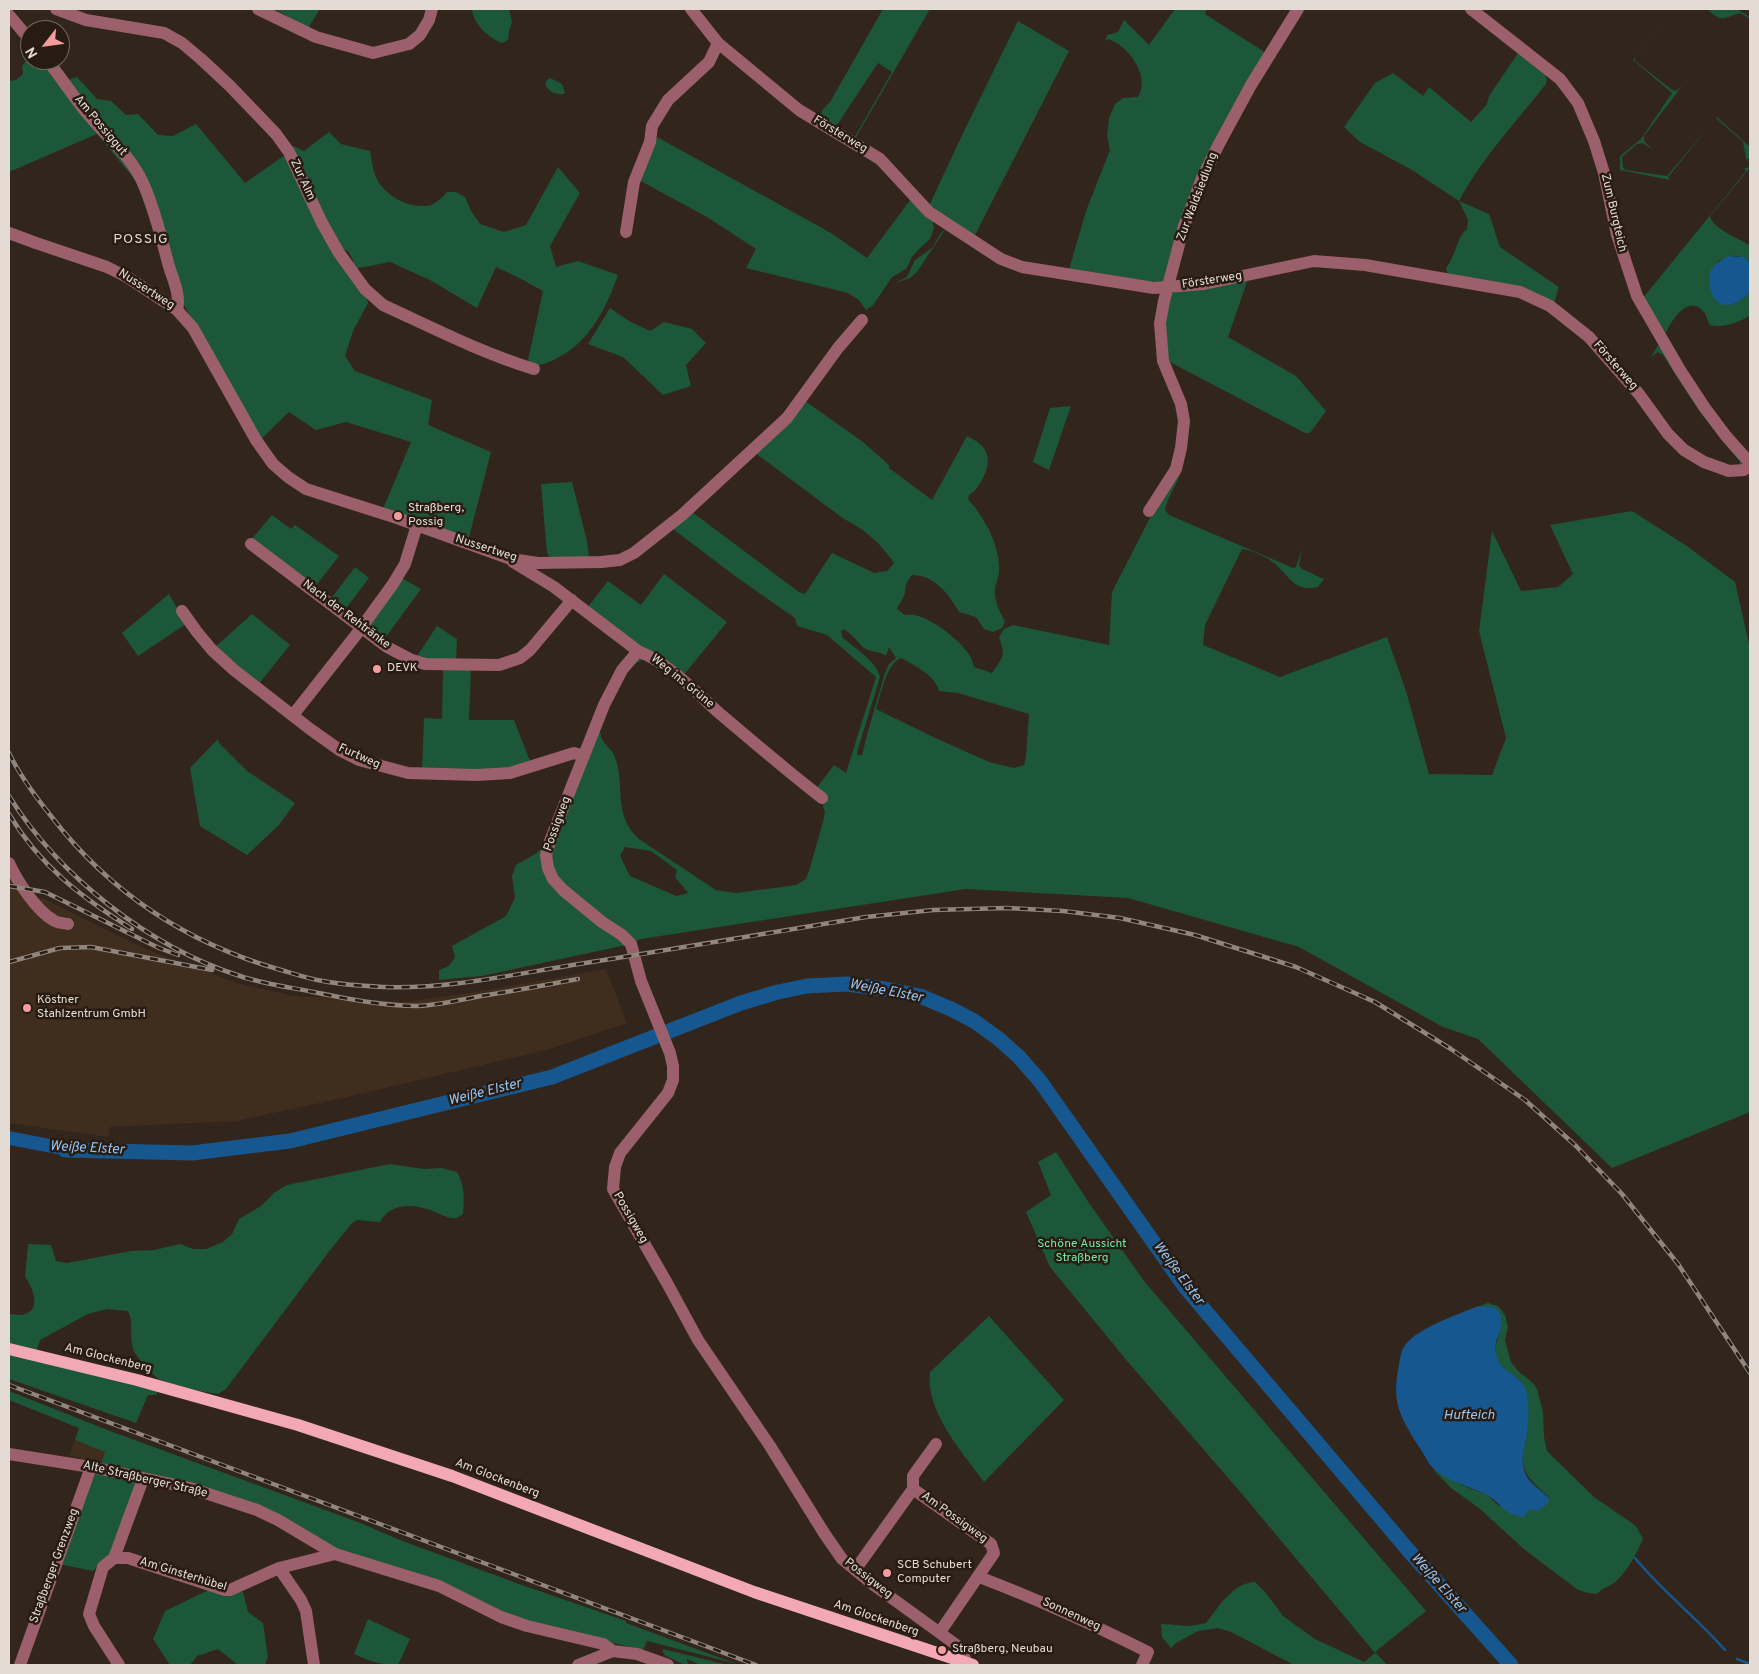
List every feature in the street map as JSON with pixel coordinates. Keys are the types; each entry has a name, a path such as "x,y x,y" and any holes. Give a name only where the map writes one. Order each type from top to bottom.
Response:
{"main road":[{"name":"Am Glockenberg","path":"9,1349 137,1380 316,1431 452,1476 754,1592 970,1664"}],"street":[{"name":"Zur Alm","path":"56,9 86,20 164,33 182,43 230,86 276,134 289,152 322,223 339,253 365,289 383,305 489,353 534,369"},
{"path":"258,9 316,37 373,53 409,44 420,36 429,20 432,9"},
{"name":"Försterweg","path":"691,9 718,43 799,110 880,160 928,212 1001,259 1022,267 1048,272 1154,288 1204,284 1314,260 1364,265 1520,292 1550,306 1589,337 1639,394 1668,434 1684,450 1704,462 1729,471 1744,470 1750,464"},
{"name":"Zur Waldsiedlung","path":"1149,511 1176,469 1182,439 1184,421 1181,404 1163,361 1160,323 1184,226 1202,178 1218,144 1251,85 1298,9"},
{"name":"Zum Burgteich","path":"1471,9 1486,14 1560,79 1578,103 1594,141 1604,173 1617,235 1637,296 1680,370 1705,408 1750,464"},
{"path":"9,15 20,28"},
{"path":"626,232 634,182 650,142 652,126 668,100 709,62 718,43"},
{"name":"Am Possiggut","path":"54,70 90,118 123,151 142,181 160,231 178,296 177,310"},
{"name":"Nussertweg","path":"9,232 36,243 107,266 177,310 193,328 256,440 273,464 288,477 306,488 511,559 538,562 601,562 620,560 634,553 682,515 787,418 838,348 862,320"},
{"path":"293,715 393,584 405,564 417,525"},
{"name":"Nach der Rehtränke","path":"251,544 387,647 412,660 425,664 499,665 520,658 530,650 572,600"},
{"name":"Weg ins Grüne","path":"511,559 514,564 554,587 572,600 638,651 651,656 687,684 783,768 822,798"},
{"name":"Furtweg","path":"182,610 212,650 234,670 310,729 341,751 359,760 408,774 477,775 510,773 574,753 584,756"},
{"name":"Possigweg","path":"638,651 622,670 604,705 546,855 548,868 553,879 563,890 631,944 642,981 670,1053 673,1066 672,1080 668,1093 620,1154 615,1167 613,1188 668,1283 698,1340 770,1446 842,1559 871,1583 962,1649 970,1664"},
{"path":"9,863 28,894 46,915 54,921 68,924"},
{"path":"913,1489 913,1476 936,1444"},
{"name":"Alte Straßberger Straße","path":"9,1454 91,1467 190,1488 257,1510 336,1554 439,1586 501,1617 527,1626 602,1644 612,1651 637,1654 668,1665"},
{"name":"Straßberger Grenzweg","path":"20,1665 91,1467"},
{"path":"119,1665 94,1626 89,1614 104,1567 114,1558 143,1479"},
{"name":"Am Possigweg","path":"855,1570 913,1489 991,1544 994,1553 940,1632"},
{"name":"Am Ginsterhübel","path":"114,1558 128,1558 230,1590 279,1568 336,1554"},
{"path":"279,1568 301,1600 306,1611 314,1665"},
{"name":"Sonnenweg","path":"979,1577 1032,1597 1095,1625 1148,1652 1142,1665"},
{"path":"578,1665 612,1651"}],"shaded area":[{"path":"9,876 22,896 44,899 148,950 237,983 293,996 407,1002 606,969 627,1023 550,1049 236,1121 110,1127 108,1137 9,1123"},
{"path":"75,1440 105,1452 101,1464 69,1455"}],"green space":[{"path":"275,9 320,9 308,28"},
{"path":"472,9 509,9 512,22 508,40 502,43 487,34 475,20"},
{"path":"883,9 930,9 856,137 858,141 854,138 892,72 878,63 835,128 820,119 823,109 830,102"},
{"path":"1175,9 1207,9 1205,14 1266,53 1230,117 1164,283 1068,273 1086,211 1110,150 1107,136 1109,118 1115,104 1123,98 1138,97 1141,89 1142,80 1130,54 1116,42 1108,39 1105,41 1107,35 1118,32 1124,20 1149,45"},
{"path":"1675,9 1635,58 1635,61 1672,90 1676,91 1682,86 1644,136 1644,141 1653,150 1643,143 1637,144 1622,157 1625,170 1667,176 1709,126 1668,177 1670,180 1620,170 1620,156 1641,139 1672,93 1633,60"},
{"path":"1707,9 1737,9 1750,17 1750,19 1740,13 1720,18"},
{"path":"1018,21 1069,51 973,239 928,208"},
{"path":"1518,53 1542,70 1547,79 1546,84 1489,155 1459,201 1412,170 1360,142 1344,127 1375,83 1393,73 1423,96 1429,87 1471,122 1487,104 1489,96"},
{"path":"22,70 54,70 68,80 77,77 97,99 111,101 126,115 138,114 158,135 173,136 196,124 245,183 288,153 293,146 304,151 329,132 341,144 370,151 376,178 398,200 411,205 428,206 438,201 447,192 456,192 465,197 471,211 480,224 504,232 526,225 558,167 580,193 550,246 556,267 578,261 618,275 598,319 589,332 566,353 552,361 536,366 528,360 543,291 521,279 496,267 477,308 430,280 390,262 354,269 353,260 348,251 341,249 366,295 368,303 353,331 345,356 355,371 432,400 428,425 491,452 468,541 383,509 411,442 346,422 316,430 289,412 261,439 181,300 136,181 97,134 9,172 9,81 16,80 23,74"},
{"path":"550,78 562,84 565,93 556,93 549,90 546,86 546,81"},
{"path":"1718,116 1750,147 1750,158 1747,159 1747,163 1743,142 1716,118"},
{"path":"657,137 831,233 867,258 911,199 932,218 934,228 930,239 912,257 906,269 892,277 873,305 866,310 859,300 848,293 746,268 756,249 707,217 637,179"},
{"path":"1749,167 1749,169 1710,216 1712,221 1721,229 1749,245 1750,263 1738,256 1717,262 1710,290 1720,301 1729,305 1739,301 1750,292 1750,315 1731,324 1721,326 1710,325 1703,311 1697,307 1686,307 1676,316 1666,333 1643,298 1746,171 1744,169"},
{"path":"1459,201 1489,214 1500,247 1559,287 1554,303 1591,336 1615,362 1552,304 1516,290 1453,278 1448,275 1446,268 1461,236 1467,229 1468,220"},
{"path":"946,228 917,272 910,278 895,283 907,277 915,260 932,248"},
{"path":"1248,279 1228,337 1296,376 1326,411 1310,433 1305,433 1168,361 1163,324 1170,293"},
{"path":"610,308 629,321 650,331 664,322 692,329 706,343 686,365 691,386 663,395 623,357 588,344"},
{"path":"1659,344 1708,418 1742,459 1743,466 1728,467 1711,464 1696,457 1678,443 1625,374 1635,385 1638,380 1644,396 1680,441 1689,449 1699,456 1723,465 1738,466 1740,462 1699,411 1663,355 1658,352 1651,357"},
{"path":"805,401 863,442 889,465 889,468 932,500 967,436 980,444 987,454 987,466 982,480 969,495 968,499 986,524 995,543 999,573 995,597 1005,621 1002,628 993,632 984,629 976,617 959,612 946,593 934,582 920,576 912,575 909,579 897,609 905,615 921,617 941,628 965,649 971,657 974,667 992,673 1001,660 1003,653 999,637 1004,629 1013,625 1109,645 1112,592 1154,510 1183,460 1180,473 1165,510 1169,515 1293,568 1296,567 1302,549 1299,565 1302,569 1324,579 1318,587 1303,587 1293,582 1272,561 1255,552 1242,549 1205,625 1203,645 1280,677 1387,637 1406,691 1429,774 1492,775 1506,738 1479,631 1492,531 1521,591 1558,587 1573,574 1550,525 1632,511 1687,546 1735,582 1750,648 1750,1112 1612,1168 1478,1039 1443,1027 1299,947 1128,898 966,889 641,939 626,945 482,976 439,980 439,970 449,966 455,957 452,946 506,916 515,898 512,876 516,865 542,848 625,670 643,655 815,790 834,765 846,773 876,677 827,635 797,626 795,618 673,529 692,512 799,592 805,594 832,553 874,573 887,571 894,563 878,543 866,532 844,519 754,452","holes":["843,629 870,651 886,656 889,647 896,658 889,664 885,673 862,755 857,755 858,749 880,677 875,666 843,638 841,632","901,658 924,672 934,680 939,691 958,693 1029,714 1024,765 1014,768 989,762 876,709 885,680 891,666","642,660 647,660 822,803 825,812 823,822 806,879 796,885 736,893 716,890 639,839 631,830 626,821 621,802 619,771 616,760 604,743 600,730 616,691 634,665","625,847 651,851 677,870 675,877 688,893 676,896 630,876 620,856"]},
{"path":"1071,406 1049,470 1033,462 1050,408"},
{"path":"572,482 587,541 589,557 553,561 547,553 541,484"},
{"path":"272,515 291,529 295,525 339,556 314,588 251,540"},
{"path":"355,567 369,578 344,611 330,600"},
{"path":"664,574 727,622 682,677 587,608 608,581 641,605"},
{"path":"400,577 421,589 383,641 369,630 368,623"},
{"path":"169,594 186,624 138,656 122,633"},
{"path":"252,614 290,645 258,685 214,648"},
{"path":"437,626 457,639 456,662 415,659"},
{"path":"443,669 471,669 469,720 514,720 531,764 506,772 422,770 424,718 442,719"},
{"path":"218,739 219,743 247,771 295,803 279,825 247,855 200,826 190,768"},
{"name":"Schöne Aussicht Straßberg","path":"1056,1152 1144,1281 1426,1611 1375,1652 1387,1665 1294,1665 1231,1632 1218,1628 1198,1631 1176,1643 1171,1648 1162,1637 1161,1624 1190,1626 1206,1623 1233,1591 1247,1583 1255,1582 1283,1616 1315,1639 1364,1662 1375,1653 1128,1362 1050,1267 1026,1212 1051,1195 1038,1162"},
{"path":"390,1164 424,1169 442,1168 457,1172 463,1187 463,1214 457,1218 450,1218 426,1209 404,1206 390,1211 380,1222 358,1220 352,1223 226,1389 218,1394 181,1387 158,1378 141,1362 133,1349 131,1320 128,1311 107,1309 88,1314 40,1340 34,1359 158,1391 156,1395 148,1395 136,1423 9,1379 9,1314 19,1315 30,1312 34,1303 33,1291 25,1277 28,1244 51,1245 56,1261 67,1263 131,1251 154,1250 180,1244 193,1249 206,1249 223,1242 232,1234 239,1219 261,1206 275,1192 287,1185"},
{"path":"1488,1303 1498,1306 1505,1315 1508,1327 1505,1340 1511,1362 1537,1389 1543,1412 1544,1437 1547,1451 1594,1497 1636,1526 1643,1539 1623,1574 1614,1583 1597,1594 1578,1590 1525,1550 1479,1508 1451,1488 1433,1469 1462,1485 1487,1495 1499,1506 1530,1509 1549,1497 1531,1479 1524,1467 1523,1451 1526,1441 1520,1380 1507,1371 1498,1361 1495,1349 1500,1333 1493,1307 1476,1307"},
{"path":"989,1316 1064,1400 984,1482 956,1444 939,1416 930,1387 930,1372"},
{"path":"9,1391 110,1431 358,1522 400,1540 626,1621 626,1623 737,1664 647,1641 643,1650 528,1623 336,1550 293,1526 101,1464 105,1452 75,1440 79,1428 9,1400"},
{"path":"92,1472 120,1480 139,1482 115,1548 93,1571 59,1564"},
{"path":"213,1588 243,1592 248,1612 263,1623 268,1657 265,1665 238,1665 218,1649 197,1656 190,1665 170,1665 153,1639 165,1611"},
{"path":"368,1619 410,1639 398,1665 375,1662 354,1654"},
{"path":"663,1649 728,1665 700,1665 687,1659 688,1665 685,1665 666,1656 663,1653"}],"water":[{"path":"1729,256 1744,257 1750,263 1750,292 1736,303 1726,305 1721,304 1713,297 1709,281 1711,270"},
{"path":"9,1131 76,1144 85,1151 78,1158 9,1145"},
{"name":"Hufteich","path":"1476,1307 1495,1308 1500,1314 1501,1329 1495,1347 1498,1360 1505,1369 1520,1380 1526,1391 1528,1422 1523,1454 1523,1468 1529,1480 1549,1498 1548,1503 1538,1511 1530,1509 1523,1517 1510,1513 1490,1497 1451,1480 1434,1469 1407,1426 1399,1409 1396,1389 1397,1378 1402,1351 1406,1344 1411,1338 1428,1328"}],"waterway":[{"name":"Weiße Elster","path":"65,1150 192,1153 290,1141 552,1077 741,1003 778,992 807,986 847,984 920,996 974,1021 999,1039 1019,1057 1040,1081 1185,1287 1409,1551 1511,1665"},
{"path":"1635,1558 1725,1650"},
{"path":"1737,1659 1750,1664"}],"railway":[{"path":"9,753 34,793 74,844 125,892 183,930 215,946 247,959 312,979 385,987 434,986 507,976 866,917 933,910 1007,908 1063,911 1120,918 1195,935 1296,967 1375,1002 1451,1049 1525,1100 1576,1146 1622,1194 1678,1264 1750,1373"},
{"path":"9,796 53,854 109,905 173,947 206,963 249,979 352,1000 418,1006 434,1005 578,979"},
{"path":"9,814 21,833 48,865 96,905 132,929"},
{"path":"9,886 45,892 159,948 178,955"},
{"path":"9,962 60,948 91,947 212,970"},
{"path":"9,1385 756,1665"}],"place":[{"name":"Straßberg, Possig","path":"398,516"},
{"name":"DEVK","path":"377,669"},
{"name":"Köstner Stahlzentrum GmbH","path":"27,1008"},
{"name":"SCB Schubert Computer","path":"887,1573"},
{"name":"Straßberg, Neubau","path":"942,1650"}],"district":[{"name":"POSSIG","path":"141,240"}]}
